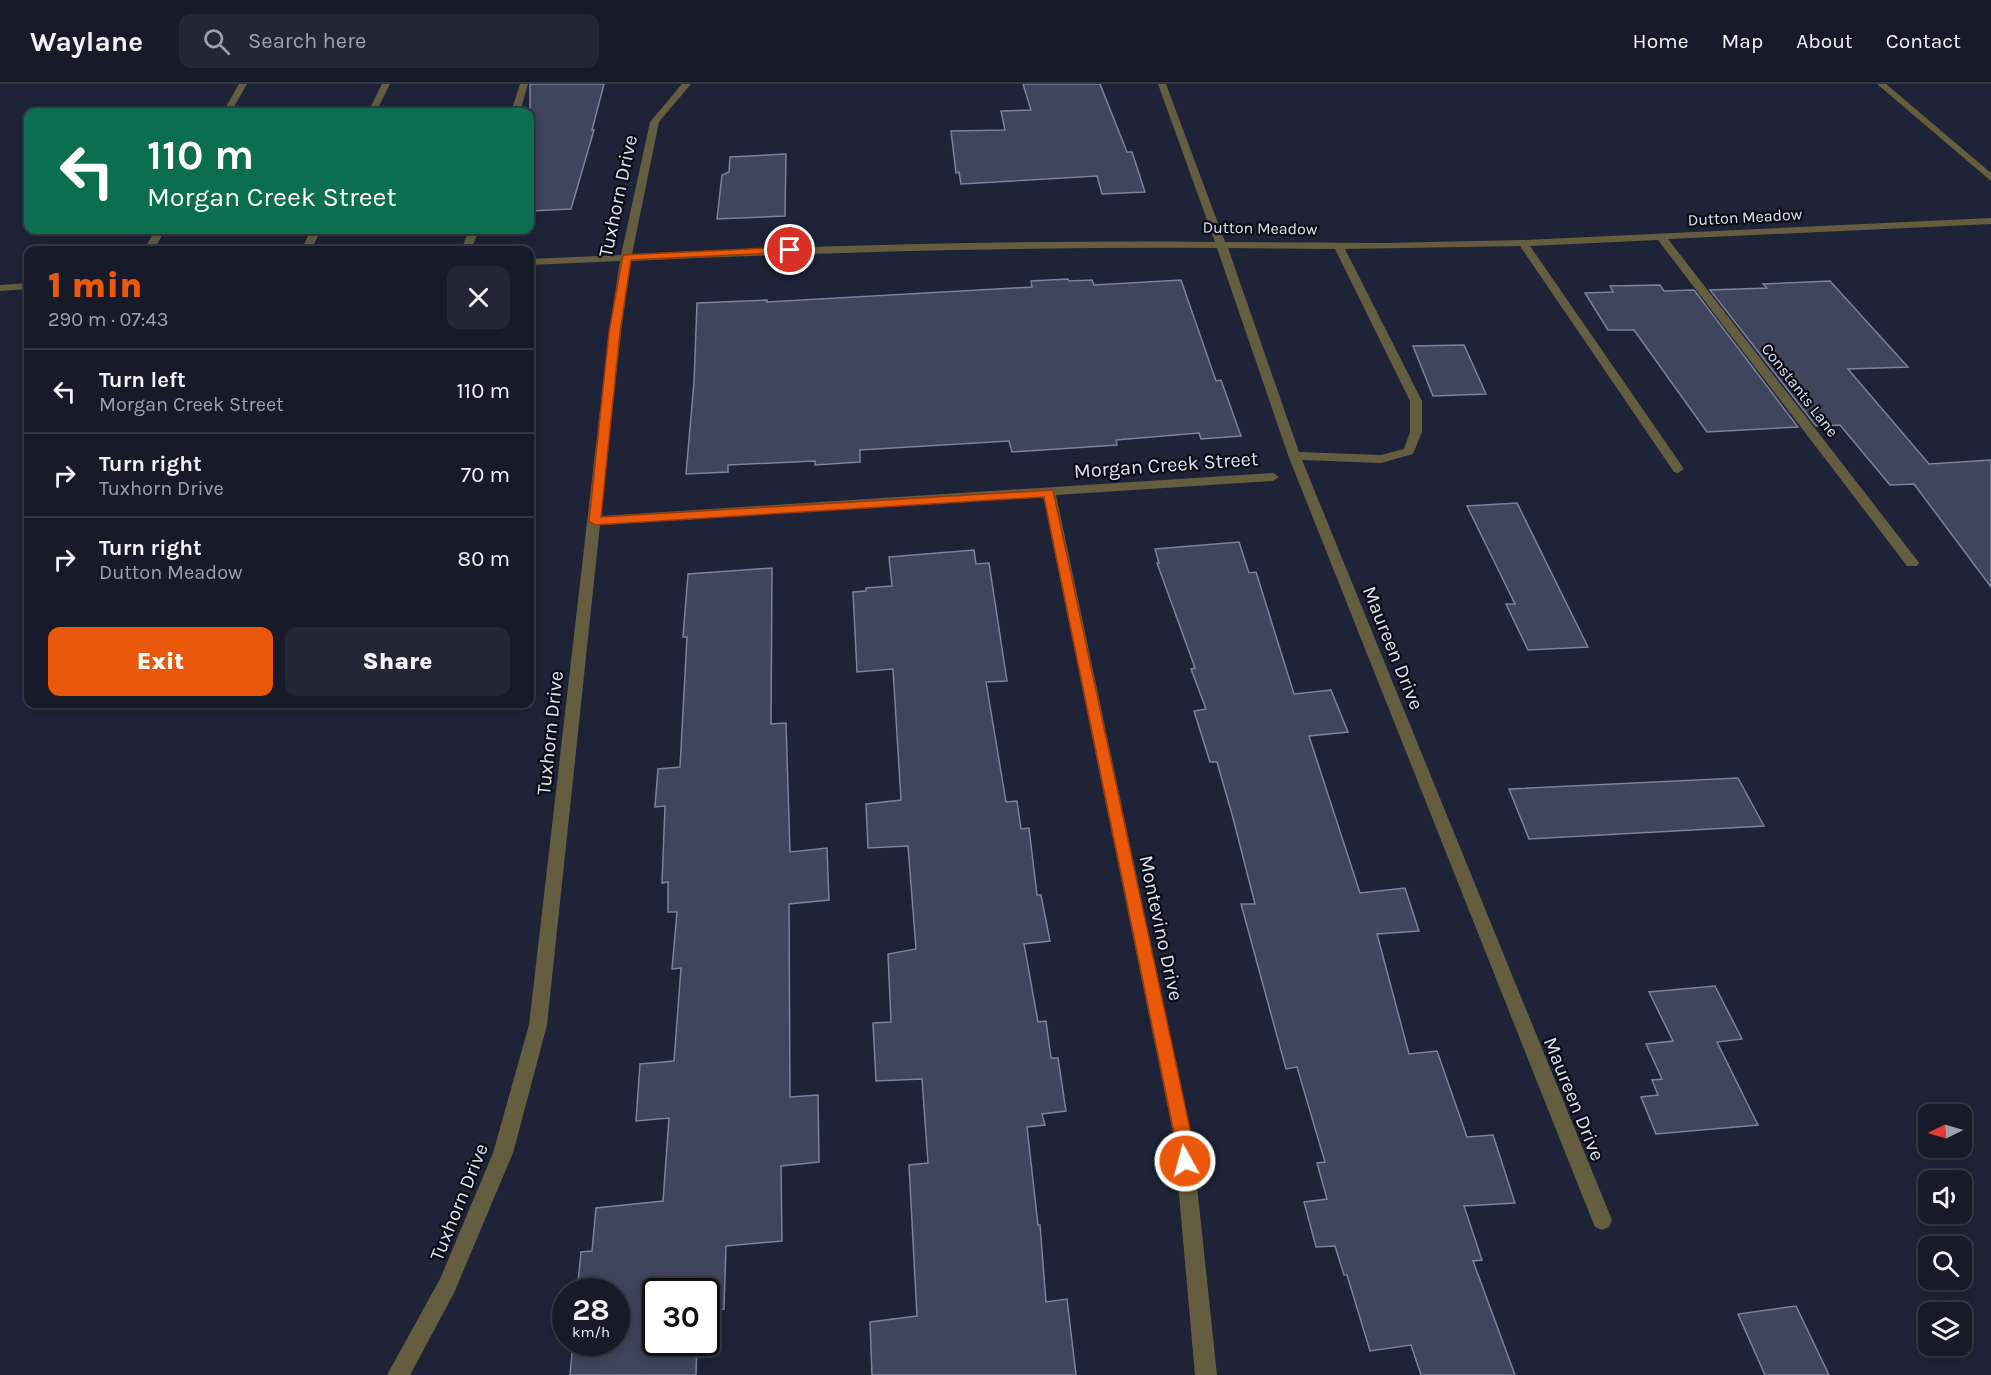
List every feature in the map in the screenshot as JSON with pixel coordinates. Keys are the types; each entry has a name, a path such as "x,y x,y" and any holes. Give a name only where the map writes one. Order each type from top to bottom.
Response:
{"street":[{"path":"229,108 243,84"},
{"path":"374,108 386,84"},
{"path":"516,108 524,84"},
{"name":"Tuxhorn Drive","path":"398,1375 447,1286 503,1153 538,1025 615,332 626,257 655,122 687,84"},
{"name":"Maureen Drive","path":"1162,84 1221,244 1294,455 1602,1221"},
{"path":"1881,84 1991,178"},
{"name":"Dutton Meadow","path":"534,262 837,248 908,249 1092,244 1524,243 1991,221"},
{"name":"Constants Lane","path":"1661,237 1912,563"},
{"path":"1524,243 1678,469"},
{"path":"1294,455 1381,459 1409,451 1416,432 1416,401 1338,245"},
{"path":"0,288 24,286"},
{"name":"Morgan Creek Street","path":"595,521 1273,477"},
{"name":"Montevino Drive","path":"1049,493 1183,1138 1206,1375"}],"building":[{"path":"530,84 604,84 592,130 594,130 571,209 534,211 534,108 530,108"},
{"path":"1023,84 1100,84 1127,152 1132,152 1145,192 1102,194 1097,176 961,184 959,172 956,173 951,131 1005,130 1001,111 1031,110"},
{"path":"786,154 785,216 717,219 722,175 729,172 730,157"},
{"path":"1068,279 1069,281 1092,280 1094,285 1181,280 1216,381 1221,380 1241,436 1201,439 1199,433 1116,440 1117,445 1012,452 1009,441 860,450 860,462 815,465 815,461 728,465 728,472 686,474 694,382 697,303 767,300 767,302 1032,287 1031,281"},
{"path":"1830,281 1908,367 1848,369 1929,464 1991,460 1991,587 1914,484 1890,485 1840,425 1816,426 1710,290 1767,288 1763,284"},
{"path":"1660,285 1664,291 1694,290 1798,427 1707,432 1634,330 1608,330 1585,293 1613,292 1610,286"},
{"path":"1464,345 1486,394 1433,396 1413,346"},
{"path":"1517,503 1588,647 1528,650 1506,604 1515,604 1467,506"},
{"path":"1239,542 1249,573 1256,572 1294,694 1331,690 1348,732 1309,736 1360,893 1405,888 1419,931 1377,934 1409,1054 1437,1051 1467,1137 1493,1135 1515,1203 1464,1206 1482,1260 1473,1261 1515,1375 1421,1375 1411,1345 1370,1351 1347,1275 1344,1275 1335,1246 1316,1247 1304,1202 1327,1199 1317,1163 1325,1162 1297,1067 1286,1069 1241,904 1255,904 1233,818 1217,762 1210,762 1194,711 1206,709 1191,669 1195,668 1157,563 1159,563 1155,549"},
{"path":"974,550 976,564 989,563 1007,681 986,682 1006,802 1017,801 1021,829 1029,828 1037,895 1041,895 1050,941 1024,944 1038,1022 1046,1021 1051,1058 1058,1058 1066,1111 1042,1114 1045,1125 1027,1127 1038,1225 1040,1225 1046,1302 1067,1299 1076,1375 872,1375 870,1322 917,1316 909,1165 928,1163 922,1079 876,1081 873,1023 891,1022 888,954 916,949 908,846 868,848 866,804 901,800 893,669 857,672 853,592 866,591 866,588 892,586 889,557"},
{"path":"772,568 771,724 786,723 790,852 827,848 829,900 789,904 790,1097 818,1095 819,1162 781,1166 782,1241 726,1246 724,1309 720,1309 720,1278 642,1278 642,1356 697,1356 696,1375 570,1375 572,1356 630,1356 630,1278 578,1278 581,1252 592,1251 596,1208 663,1201 669,1118 636,1121 640,1064 674,1061 681,968 672,969 677,912 668,912 668,882 662,883 665,806 655,807 658,769 680,767 687,637 683,637 688,574"},
{"path":"1738,778 1764,826 1529,839 1509,789"},
{"path":"1715,986 1742,1039 1717,1042 1758,1125 1656,1134 1641,1097 1658,1095 1652,1080 1662,1079 1646,1044 1673,1041 1649,992"},
{"path":"1796,1306 1829,1375 1765,1375 1738,1314"}],"route":[{"path":"790,250 626,257 615,332 595,521 1049,493 1183,1138 1185,1161"}]}
